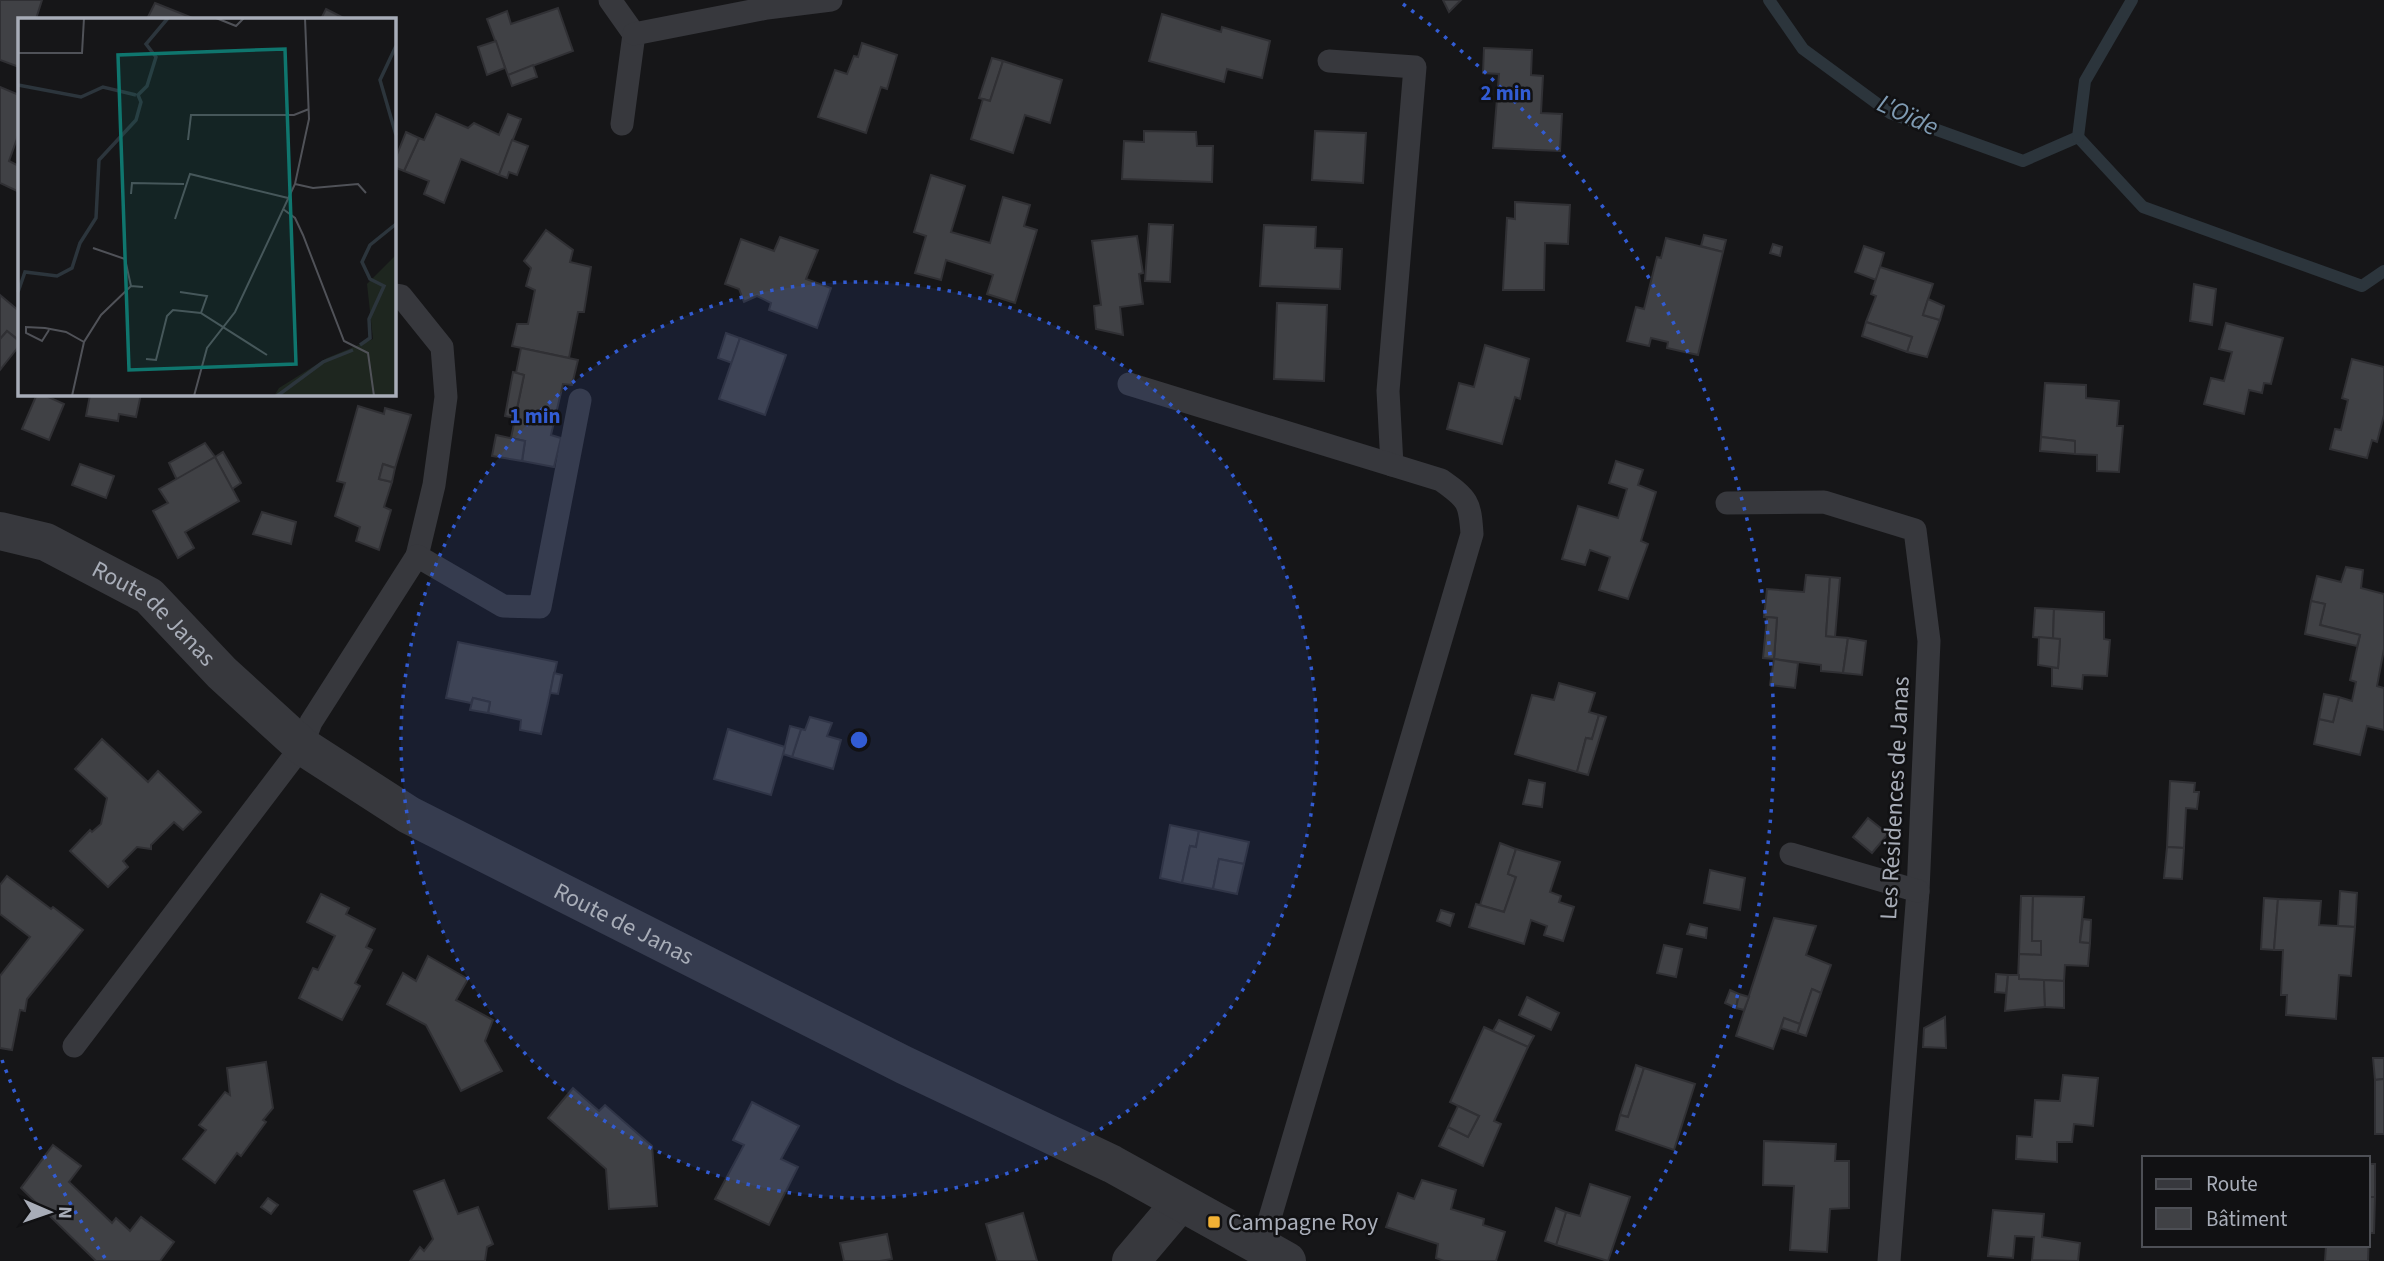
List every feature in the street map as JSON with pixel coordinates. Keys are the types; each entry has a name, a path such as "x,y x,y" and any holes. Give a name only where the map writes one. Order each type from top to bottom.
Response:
{"street":[{"name":"Route de Janas","path":"0,531 46,542 149,596 222,673 302,747 409,815 904,1065 1112,1164 1274,1255"},
{"path":"1131,1261 1180,1203"}],"lane":[{"path":"610,0 634,34 622,124"},
{"path":"634,34 767,8 831,0"},
{"path":"1329,61 1415,67 1388,391 1392,465"},
{"path":"74,1046 302,747 312,722 416,556 434,485 446,397 442,347 401,296 396,295"},
{"path":"1129,384 1441,480 1458,492 1471,507 1472,534 1274,1255"},
{"path":"416,556 503,606 540,607 580,400"},
{"name":"Les Résidences de Janas","path":"1727,503 1824,502 1914,530 1929,641 1919,891 1889,1261"},
{"path":"1791,854 1919,891"}],"building":[{"path":"0,0 42,0 36,18 18,18 18,67 0,60"},
{"path":"1443,0 1461,0 1449,12"},
{"path":"155,3 192,18 148,18"},
{"path":"558,8 573,51 508,75 487,19 507,11 511,24"},
{"path":"326,9 344,18 322,18"},
{"path":"1162,14 1221,32 1222,27 1270,41 1262,78 1227,69 1224,82 1149,61"},
{"path":"496,41 505,68 487,75 478,47"},
{"path":"862,43 897,55 887,89 881,87 866,133 818,117 835,70 847,74 854,56 858,57"},
{"path":"1484,48 1532,50 1531,75 1543,76 1541,113 1562,114 1560,151 1493,148 1499,74 1483,73"},
{"path":"992,58 1003,61 990,101 979,98"},
{"path":"1003,61 1062,80 1050,123 1025,115 1013,153 971,139 983,99 990,101"},
{"path":"533,65 537,77 512,86 508,75"},
{"path":"0,87 18,95 18,136 9,161 18,166 17,191 0,183"},
{"path":"436,114 468,128 474,123 499,135 508,114 521,119 499,175 461,159 444,203 424,194 429,181 404,171 419,138 424,140"},
{"path":"1144,131 1196,132 1197,146 1213,146 1212,182 1122,179 1124,141 1144,142"},
{"path":"1315,131 1366,133 1363,183 1312,180"},
{"path":"406,132 419,138 404,171 396,168 396,157"},
{"path":"512,140 528,146 517,175 509,172 507,178 499,175"},
{"path":"931,175 965,186 951,232 990,243 1003,197 1030,205 1024,226 1037,230 1015,303 987,294 993,275 946,260 941,280 915,273 926,236 914,232"},
{"path":"1515,202 1570,205 1568,244 1545,243 1544,290 1503,290 1507,218 1515,219"},
{"path":"1149,224 1173,225 1170,282 1145,281"},
{"path":"1264,225 1316,227 1315,248 1342,249 1340,289 1260,286"},
{"path":"546,230 573,250 570,262 591,267 584,312 578,312 569,358 512,346 517,324 528,324 535,290 526,286 531,268 524,261"},
{"path":"1704,235 1726,240 1723,252 1701,246"},
{"path":"1137,236 1143,273 1139,274 1143,304 1120,307 1123,335 1096,329 1094,306 1101,305 1092,241"},
{"path":"780,237 818,250 806,279 831,288 817,328 769,310 771,303 757,296 744,302 739,289 725,284 741,239 774,251"},
{"path":"1666,238 1723,252 1698,355 1667,348 1668,342 1651,338 1649,346 1627,341 1636,307 1644,309 1657,257 1661,258"},
{"path":"1773,244 1782,247 1780,256 1770,253"},
{"path":"1864,246 1884,253 1876,280 1855,272"},
{"path":"1880,267 1933,284 1923,315 1940,320 1927,357 1907,352 1912,337 1866,322 1876,296 1871,294"},
{"path":"2194,284 2216,289 2212,325 2190,321"},
{"path":"0,295 18,310 18,339 7,331 0,339"},
{"path":"1928,299 1944,306 1940,320 1923,315"},
{"path":"1277,303 1327,305 1324,381 1274,379"},
{"path":"1866,322 1912,337 1907,352 1862,336"},
{"path":"2226,323 2283,338 2271,384 2264,383 2262,393 2249,390 2244,414 2204,404 2211,378 2224,381 2232,352 2219,349"},
{"path":"7,331 18,340 18,347 0,370 0,339"},
{"path":"726,333 740,338 732,363 718,358"},
{"path":"740,338 786,355 765,415 719,399"},
{"path":"1485,345 1529,359 1520,399 1515,397 1502,444 1447,429 1459,383 1474,387"},
{"path":"521,348 578,360 572,385 563,384 551,435 561,438 554,467 522,461 525,441 511,438 524,375 516,373"},
{"path":"2352,359 2384,367 2384,415 2377,442 2372,440 2367,458 2330,449 2335,429 2341,430 2348,400 2342,398"},
{"path":"513,372 524,375 515,418 505,416"},
{"path":"2045,383 2086,385 2086,398 2119,401 2117,426 2123,426 2119,472 2097,471 2097,455 2075,454 2075,441 2041,437"},
{"path":"36,396 46,396 64,404 49,440 22,429"},
{"path":"90,396 141,396 136,417 119,414 118,421 86,416"},
{"path":"358,406 384,414 385,408 411,415 395,468 383,464 379,479 392,482 384,507 391,510 379,550 356,541 360,527 335,516 345,483 337,481"},
{"path":"496,435 525,441 522,461 492,456"},
{"path":"2041,437 2075,441 2075,454 2040,451"},
{"path":"205,443 215,457 177,480 169,463"},
{"path":"223,452 241,483 232,489 215,457"},
{"path":"215,457 239,501 185,532 194,548 178,558 153,511 168,503 159,489"},
{"path":"1616,461 1643,470 1638,485 1656,492 1641,541 1648,544 1628,599 1599,590 1610,557 1590,550 1585,565 1562,559 1578,506 1618,518 1627,489 1609,483"},
{"path":"80,464 114,476 106,498 72,485"},
{"path":"383,464 395,468 392,482 379,479"},
{"path":"262,512 296,522 291,544 253,534"},
{"path":"2346,567 2363,570 2361,588 2384,594 2384,649 2377,686 2384,688 2384,730 2367,726 2360,755 2314,744 2319,719 2333,722 2339,697 2352,701 2356,682 2350,680 2360,635 2320,625 2325,604 2311,601 2317,576 2341,582"},
{"path":"1806,575 1830,577 1826,636 1848,638 1843,673 1821,671 1821,665 1774,659 1777,618 1764,617 1767,589 1804,592"},
{"path":"1830,577 1840,578 1835,637 1826,636"},
{"path":"2311,601 2325,604 2320,625 2360,635 2357,646 2305,634"},
{"path":"2035,608 2054,609 2053,639 2033,637"},
{"path":"2054,609 2104,612 2104,639 2110,640 2107,676 2083,675 2082,689 2052,686 2052,667 2058,668 2060,639 2053,639"},
{"path":"1767,617 1777,618 1774,659 1763,658"},
{"path":"2039,637 2060,639 2058,668 2038,665"},
{"path":"1848,638 1866,641 1862,675 1843,673"},
{"path":"458,642 557,662 541,734 520,730 521,720 488,713 490,702 473,698 471,703 446,698"},
{"path":"1774,659 1798,663 1795,688 1770,685"},
{"path":"554,673 562,675 558,694 550,693"},
{"path":"1559,683 1595,693 1589,712 1599,715 1592,739 1586,738 1577,772 1515,754 1532,695 1554,700"},
{"path":"2324,694 2339,697 2333,722 2319,719"},
{"path":"473,698 490,702 488,713 470,710"},
{"path":"1599,715 1606,717 1588,775 1577,772 1586,738 1592,739"},
{"path":"810,717 832,723 827,736 841,740 833,769 792,757 801,729 805,730"},
{"path":"790,726 801,729 792,757 783,754"},
{"path":"728,729 785,747 771,795 714,779"},
{"path":"102,739 148,782 158,771 201,812 183,830 174,822 151,845 151,849 137,847 123,861 128,867 108,887 70,851 90,830 92,832 101,824 107,798 75,769"},
{"path":"1529,780 1545,783 1542,807 1523,804"},
{"path":"2170,781 2195,783 2194,792 2199,792 2197,809 2186,808 2184,848 2167,847"},
{"path":"1868,818 1888,834 1872,853 1853,837"},
{"path":"1170,825 1199,831 1196,847 1190,846 1182,883 1160,878"},
{"path":"1199,831 1249,842 1244,864 1219,859 1213,889 1182,883 1190,846 1196,847"},
{"path":"1500,843 1516,849 1508,874 1516,877 1504,912 1480,905"},
{"path":"2167,847 2184,848 2182,879 2164,878"},
{"path":"1516,849 1560,862 1550,892 1561,896 1559,902 1574,907 1563,941 1544,935 1547,926 1531,920 1524,944 1469,927 1476,904 1504,912 1516,877 1508,874"},
{"path":"1219,859 1244,864 1237,894 1213,889"},
{"path":"1710,870 1745,878 1740,910 1704,903"},
{"path":"7,876 83,930 27,999 25,1011 20,1010 12,1050 0,1048 0,976 30,937 0,914 0,885"},
{"path":"2340,891 2357,893 2355,927 2338,926"},
{"path":"321,894 349,908 346,914 375,929 366,947 372,950 355,983 360,986 342,1020 299,998 313,968 318,970 335,936 307,922"},
{"path":"2021,896 2033,896 2032,941 2041,941 2041,955 2019,954"},
{"path":"2033,896 2084,897 2080,942 2090,943 2088,966 2065,965 2064,981 2018,979 2019,954 2041,955 2041,941 2032,941"},
{"path":"2264,898 2278,899 2274,950 2261,949"},
{"path":"2278,899 2321,901 2319,925 2355,927 2351,976 2339,975 2336,1019 2286,1015 2287,995 2281,995 2283,950 2274,950"},
{"path":"1441,910 1454,914 1450,926 1437,921"},
{"path":"1774,918 1816,926 1806,955 1831,965 1821,993 1812,989 1800,1024 1784,1018 1773,1049 1736,1036"},
{"path":"2083,919 2091,920 2090,943 2080,942"},
{"path":"1690,924 1707,928 1706,938 1687,934"},
{"path":"1664,945 1682,949 1676,977 1657,973"},
{"path":"428,956 468,979 456,1000 493,1020 485,1041 502,1071 461,1091 426,1025 387,1004 403,973 416,981"},
{"path":"1996,974 2008,975 2006,993 1995,992"},
{"path":"2008,975 2019,975 2019,979 2044,980 2045,1007 2005,1011"},
{"path":"2044,980 2064,981 2064,1008 2045,1007"},
{"path":"1812,989 1821,993 1806,1036 1797,1033"},
{"path":"1730,990 1739,994 1736,1008 1725,1003"},
{"path":"1739,994 1749,997 1744,1010 1736,1008"},
{"path":"1527,997 1559,1013 1551,1030 1519,1015"},
{"path":"1945,1017 1946,1048 1923,1047 1924,1028"},
{"path":"1784,1018 1800,1024 1797,1033 1781,1028"},
{"path":"1499,1020 1534,1036 1528,1047 1493,1031"},
{"path":"1484,1027 1528,1047 1494,1121 1501,1124 1483,1166 1439,1146 1448,1127 1468,1137 1479,1116 1450,1102"},
{"path":"2373,1058 2384,1058 2384,1079 2375,1080"},
{"path":"266,1062 273,1108 241,1156 237,1153 215,1183 183,1159 206,1130 199,1125 225,1092 230,1095 227,1068"},
{"path":"1636,1065 1644,1068 1628,1117 1620,1115"},
{"path":"1644,1068 1695,1084 1674,1150 1616,1130 1620,1115 1628,1117"},
{"path":"2063,1075 2098,1078 2093,1126 2074,1124 2072,1142 2057,1142 2057,1162 2016,1159 2017,1136 2032,1137 2035,1100 2060,1101"},
{"path":"2384,1079 2384,1134 2375,1134 2375,1080"},
{"path":"573,1088 599,1111 605,1105 652,1146 657,1206 609,1209 606,1169 548,1118"},
{"path":"752,1102 799,1126 781,1159 798,1167 769,1225 715,1199 744,1145 733,1140"},
{"path":"1458,1106 1479,1116 1468,1137 1448,1127"},
{"path":"1764,1141 1836,1144 1835,1161 1849,1161 1849,1208 1830,1209 1827,1252 1790,1250 1794,1186 1763,1185"},
{"path":"53,1145 81,1166 69,1182 112,1223 116,1218 130,1231 141,1217 174,1242 160,1261 96,1261 21,1188"},
{"path":"2370,1164 2375,1164 2375,1197 2370,1197"},
{"path":"444,1180 458,1214 478,1207 493,1244 487,1247 485,1261 410,1261 420,1247 424,1251 433,1239 414,1191"},
{"path":"1422,1180 1456,1190 1451,1209 1484,1219 1483,1225 1505,1232 1496,1261 1444,1261 1436,1258 1438,1244 1386,1227 1398,1193 1414,1199"},
{"path":"1590,1184 1630,1197 1608,1261 1556,1245 1566,1212 1580,1216"},
{"path":"2370,1197 2375,1197 2374,1233 2370,1233"},
{"path":"268,1198 278,1205 271,1214 261,1207"},
{"path":"1556,1208 1566,1212 1556,1245 1545,1241"},
{"path":"1993,1210 2044,1214 2042,1237 2080,1243 2078,1261 2032,1260 2034,1237 2015,1236 2013,1258 1988,1256"},
{"path":"1023,1213 1037,1261 997,1261 986,1224"},
{"path":"887,1234 892,1259 844,1261 840,1243"},
{"path":"2326,1247 2368,1247 2368,1261 2325,1261"}],"waterway":[{"name":"L'Oïde","path":"1769,0 1803,49 1890,113 2023,161 2078,137 2143,207 2362,286 2384,271"},
{"name":"L'Oïde","path":"2078,137 2085,81 2132,0"}],"place":[{"name":"Campagne Roy","path":"1214,1222"}]}
